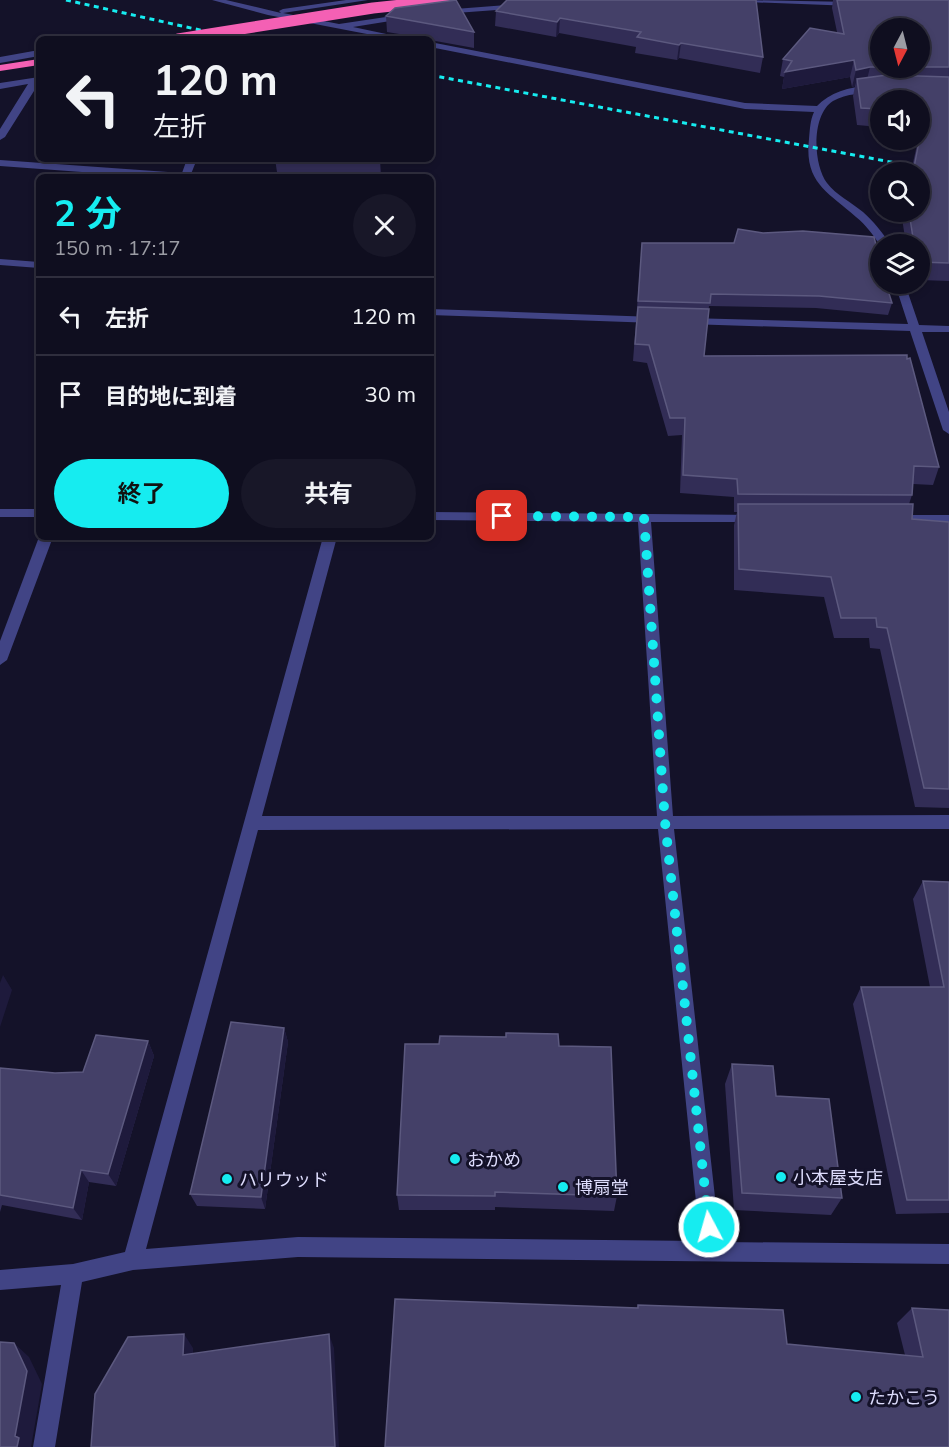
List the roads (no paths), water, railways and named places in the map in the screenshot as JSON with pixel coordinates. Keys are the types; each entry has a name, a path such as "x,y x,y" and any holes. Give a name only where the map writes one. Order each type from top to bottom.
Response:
{"highway":[{"path":"197,36 373,8 449,0"},
{"path":"0,68 36,62"}],"street":[{"path":"216,0 268,13 391,36"},
{"path":"268,13 364,0"},
{"path":"746,0 861,5"},
{"path":"437,13 530,5"},
{"path":"340,26 416,15"},
{"path":"434,45 745,106 819,109"},
{"path":"0,60 36,54"},
{"path":"0,86 36,80"},
{"path":"0,137 36,82"},
{"path":"877,234 868,223 837,199 817,177 812,154 814,125 823,104 842,94 890,88"},
{"path":"0,163 145,174"},
{"path":"0,262 36,265"},
{"path":"904,294 949,430"},
{"path":"434,312 949,329"},
{"path":"0,513 36,513"},
{"path":"434,516 773,518"},
{"path":"644,517 665,822 711,1251"},
{"path":"879,519 949,519"},
{"path":"0,660 45,540"},
{"path":"133,1260 329,540"},
{"path":"253,823 949,822"},
{"path":"0,1280 73,1274 133,1260 298,1247 949,1254"},
{"path":"44,1447 73,1274"}],"railway":[{"path":"66,0 227,36"},
{"path":"434,76 949,173"}],"place":[{"name":"おかめ","path":"455,1159"},
{"name":"小本屋支店","path":"781,1177"},
{"name":"ハリウッド","path":"227,1179"},
{"name":"博扇堂","path":"563,1187"},
{"name":"たかこう","path":"856,1397"}]}
